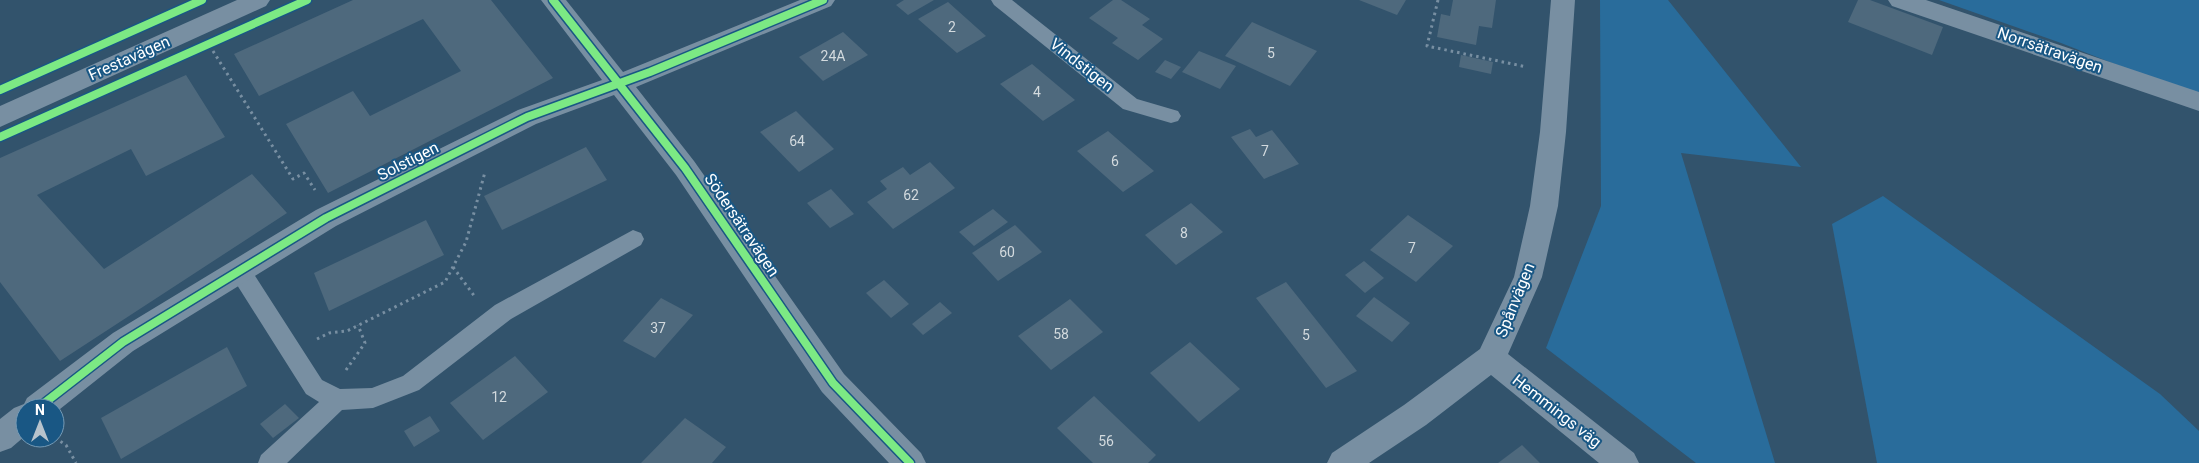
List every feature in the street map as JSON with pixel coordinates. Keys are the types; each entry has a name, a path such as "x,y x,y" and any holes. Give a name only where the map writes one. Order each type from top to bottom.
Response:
{"street":[{"name":"Frestavägen","path":"0,117 258,0"},
{"name":"Södersätravägen","path":"553,0 686,168 833,383 910,463"},
{"name":"Solstigen","path":"51,398 123,342 326,218 528,116 650,72 823,0"},
{"name":"Spånvägen","path":"1343,463 1415,415 1491,358 1528,277 1544,206 1553,132 1563,0"},
{"name":"Norrsätravägen","path":"1900,0 2199,102"},
{"name":"Hemmings väg","path":"1491,358 1623,463"},
{"path":"0,438 15,426"}],"lane":[{"name":"Vindstigen","path":"1000,0 1130,104 1171,116"},
{"path":"240,271 314,387 333,398 373,398 411,383 503,312 633,239"},
{"path":"270,463 333,398"}],"path":[{"path":"1438,0 1427,46 1522,66"},
{"path":"217,40 208,44 293,179 304,173 308,180"},
{"path":"292,353 329,333 347,330 445,282 466,242 495,133"},
{"path":"453,267 475,297"},
{"path":"333,398 365,343 358,325"},
{"path":"65,444 76,463"}],"shaded area":[{"path":"1600,0 1668,0 1801,167 1681,153 1775,463 1696,463 1546,348 1601,206"},
{"path":"1939,0 2199,0 2199,97 2061,43"},
{"path":"1883,196 2160,394 2199,431 2199,463 1877,463 1832,224"}],"building":[{"path":"353,0 491,0 553,78 328,193 286,124 353,91 370,116 461,71 423,19 259,96 234,54"},
{"path":"904,0 934,0 908,15 896,5"},
{"path":"1113,0 1121,0 1150,19 1142,25 1163,39 1138,60 1112,43 1118,38 1089,18"},
{"path":"1359,0 1406,0 1397,15"},
{"path":"1453,0 1496,0 1492,28 1479,26 1476,45 1437,37 1441,14 1450,16"},
{"path":"1858,0 1870,0 1943,27 1932,55 1848,22"},
{"path":"948,2 986,36 957,53 918,19"},
{"path":"1252,22 1317,51 1290,86 1225,56"},
{"path":"843,32 868,55 823,81 799,57"},
{"path":"1199,51 1236,66 1220,89 1182,72"},
{"path":"1461,55 1493,62 1491,74 1459,67"},
{"path":"1165,60 1181,67 1171,79 1155,72"},
{"path":"1032,64 1075,100 1043,121 1000,84"},
{"path":"186,75 225,137 146,176 131,149 37,195 104,269 252,174 287,213 60,361 0,282 0,158"},
{"path":"796,111 834,149 799,172 760,132"},
{"path":"1250,129 1256,137 1272,130 1299,164 1264,179 1231,137"},
{"path":"1108,131 1154,171 1123,192 1077,151"},
{"path":"586,147 607,180 502,230 484,196"},
{"path":"930,162 955,188 893,229 867,202 887,189 880,181 903,167 910,175"},
{"path":"831,189 854,214 830,228 807,203"},
{"path":"1191,203 1223,232 1176,265 1145,235"},
{"path":"993,209 1008,222 974,246 959,232"},
{"path":"1408,215 1453,246 1416,282 1370,250"},
{"path":"426,220 444,255 329,311 314,273"},
{"path":"1015,225 1042,252 998,281 972,253"},
{"path":"1364,261 1384,278 1365,293 1345,275"},
{"path":"884,280 909,304 891,318 866,293"},
{"path":"1286,282 1357,371 1326,388 1256,298"},
{"path":"1374,297 1410,323 1392,342 1356,316"},
{"path":"661,298 693,315 655,358 623,341"},
{"path":"1070,299 1103,332 1051,370 1018,336"},
{"path":"940,302 952,313 923,335 912,324"},
{"path":"1190,342 1240,389 1199,422 1150,373"},
{"path":"227,347 247,386 121,459 101,418"},
{"path":"515,356 548,392 483,440 450,403"},
{"path":"1094,396 1156,455 1148,463 1093,463 1057,428"},
{"path":"285,404 299,418 273,438 260,424"},
{"path":"430,416 440,431 414,447 404,431"},
{"path":"685,418 726,447 712,463 641,463"},
{"path":"1522,445 1540,463 1498,463"}],"cycle path":[{"path":"0,90 202,0"},
{"path":"0,137 307,0"},
{"path":"553,0 685,168 833,383 910,463"},
{"path":"51,398 123,342 326,218 527,117 650,72 823,0"}]}
